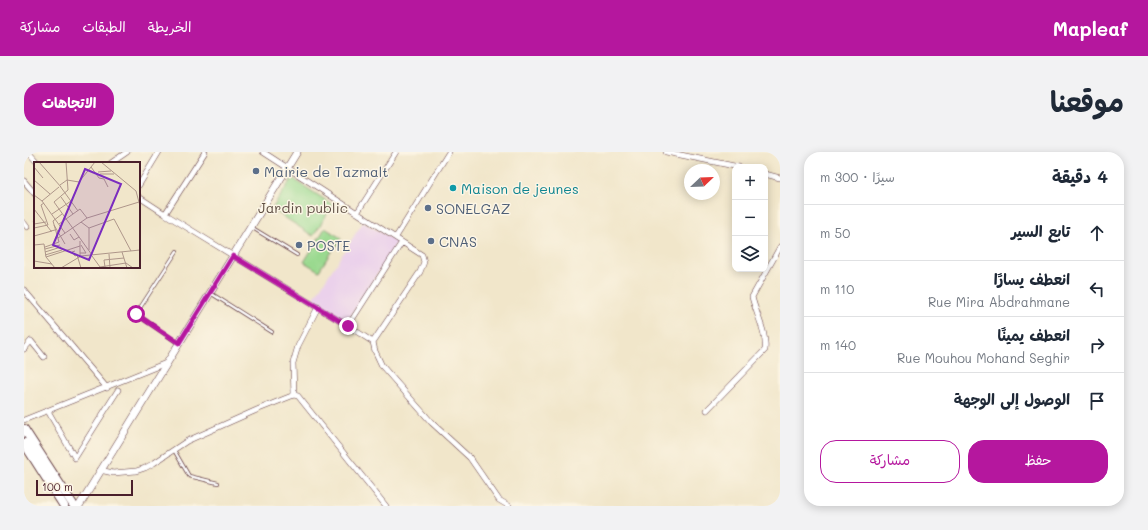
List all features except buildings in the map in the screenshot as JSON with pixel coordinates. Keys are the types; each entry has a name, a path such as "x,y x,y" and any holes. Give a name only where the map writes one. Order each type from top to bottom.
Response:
{"main road":[{"path":"79,506 297,152"},
{"path":"24,429 74,506"},
{"path":"24,443 64,506"}],"street":[{"path":"28,152 37,162"},
{"path":"112,162 127,152"},
{"path":"140,182 158,152"},
{"path":"165,214 205,152"},
{"path":"263,152 422,255 424,262 420,272 373,342"},
{"path":"357,213 396,152"},
{"path":"396,237 449,152"},
{"path":"666,152 732,166"},
{"path":"768,175 780,178"},
{"path":"24,181 34,193"},
{"path":"140,198 373,342 375,351 382,366 432,424 470,458 499,500 509,506"},
{"path":"348,326 402,242"},
{"path":"707,410 765,350 765,338 752,297 780,247"},
{"path":"24,290 107,388"},
{"path":"294,394 293,363 298,346 318,308"},
{"path":"24,349 31,341 44,357"},
{"path":"24,420 48,412 166,363"},
{"path":"48,412 75,458 118,390"},
{"path":"100,470 113,473 136,471 154,463 187,441 294,394"},
{"path":"294,394 298,396 386,506"}],"lane":[{"path":"251,226 297,255"},
{"path":"177,251 136,314 179,343"},
{"path":"210,293 272,332"},
{"path":"174,450 189,476 218,483"}],"shaded area":[{"path":"363,222 397,242 347,322 312,301"}],"green space":[{"name":"Jardin public","path":"292,178 333,205 313,236 272,209"},
{"path":"325,228 341,238 336,247 329,243 334,247 319,271 304,262"}],"place":[{"name":"Mairie de Tazmalt","path":"256,171"},
{"name":"Maison de jeunes","path":"453,188"},
{"name":"SONELGAZ","path":"428,208"},
{"name":"CNAS","path":"431,241"},
{"name":"POSTE","path":"299,245"}],"route":[{"path":"136,314 179,343 233,256 348,326"}]}
